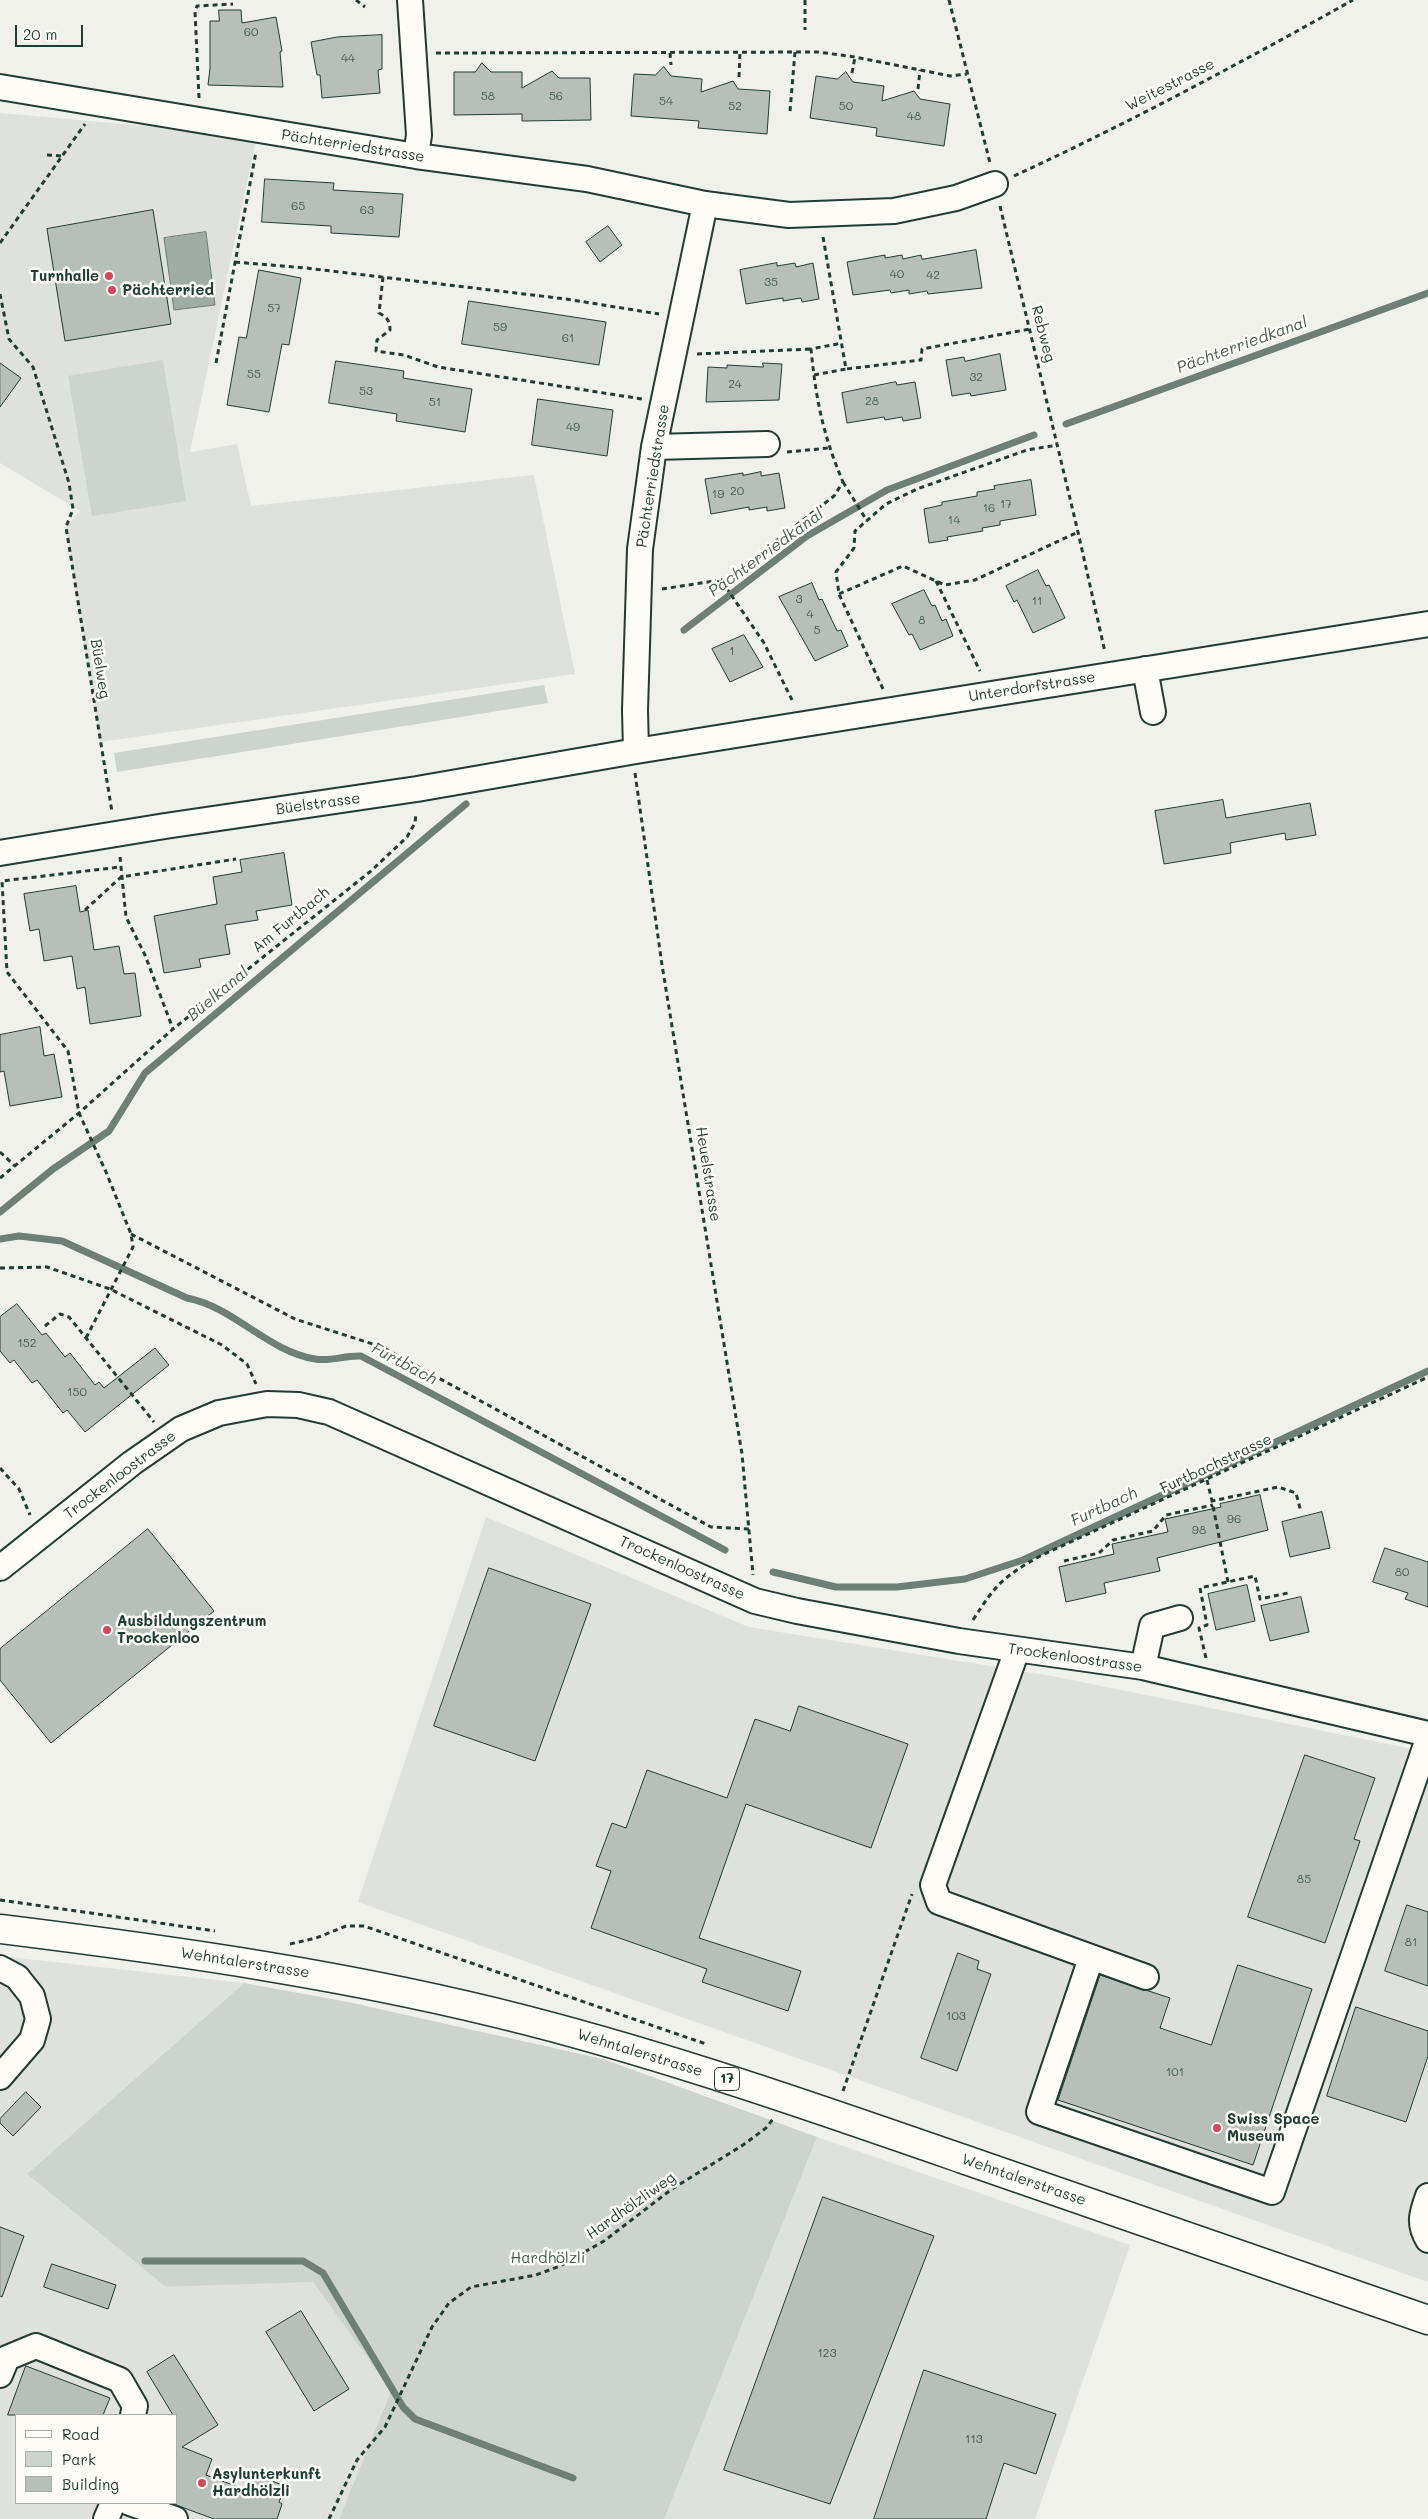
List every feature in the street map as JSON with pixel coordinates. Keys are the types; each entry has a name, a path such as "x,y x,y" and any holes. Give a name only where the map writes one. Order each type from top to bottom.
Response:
{"main road":[{"name":"Wehntalerstrasse","path":"0,1929 151,1948 360,1982 573,2032 783,2096 1428,2320"}],"street":[{"path":"410,0 419,135 416,156"},
{"name":"Pächterriedstrasse","path":"0,86 416,156 587,179 706,204 789,215 894,211 956,198 995,184"},
{"name":"Pächterriedstrasse","path":"634,752 640,549 654,447 706,204"},
{"path":"654,447 767,444"},
{"name":"Unterdorfstrasse","path":"634,752 1428,624"},
{"path":"1145,669 1153,712"},
{"name":"Büelstrasse","path":"0,853 165,826 427,788 634,752"},
{"name":"Trockenloostrasse","path":"0,1568 132,1463 181,1429 219,1414 266,1404 298,1405 330,1412 755,1600 797,1611 959,1641 1143,1666 1428,1734"},
{"path":"1143,1666 1152,1626 1180,1618"},
{"path":"1016,1650 933,1885 939,1902 1146,1977"},
{"path":"1091,1958 1039,2112 1272,2192 1428,1740"},
{"path":"0,1968 16,1977 32,1996 38,2019 32,2040 0,2077"},
{"path":"1428,2196 1420,2218 1422,2229 1428,2240"},
{"path":"0,2375 7,2358 36,2346 120,2380 135,2406 133,2414"},
{"path":"106,2519 113,2504"},
{"path":"133,2504 175,2519"}],"path":[{"path":"215,0 215,5"},
{"path":"356,0 365,7"},
{"path":"805,0 805,30"},
{"name":"Rebweg","path":"949,0 1058,445 1110,675"},
{"name":"Weitestrasse","path":"995,184 1071,149 1353,0"},
{"path":"195,118 199,97 195,12 197,6 233,4"},
{"path":"670,52 671,65"},
{"path":"739,77 740,52"},
{"path":"790,112 795,52"},
{"path":"413,53 818,52 855,57 950,76 967,74"},
{"path":"852,73 855,57"},
{"path":"918,88 920,70"},
{"path":"0,243 100,104"},
{"path":"216,363 260,131"},
{"path":"48,155 62,156"},
{"path":"819,214 846,369"},
{"path":"235,262 383,277 566,299 682,318"},
{"path":"383,277 379,313 387,317 390,330 377,340 376,351 404,355 438,367 664,402"},
{"name":"Büelweg","path":"0,294 9,339 33,367 70,483 73,509 66,527 113,815"},
{"path":"814,376 846,369 921,360 922,349 1030,329"},
{"path":"674,354 811,349 842,343"},
{"path":"811,349 816,396 829,448 843,482 867,521"},
{"path":"893,710 838,594 836,572 854,548 855,531 886,504 917,489 1027,450 1058,445"},
{"path":"639,592 727,579 834,496 843,482"},
{"path":"838,594 903,566 945,585 975,580 1078,532"},
{"path":"721,580 764,643 792,700"},
{"path":"935,581 980,671"},
{"name":"Heuelstrasse","path":"634,752 662,965 742,1454 755,1600"},
{"name":"Am Furtbach","path":"0,1178 79,1114 173,1029 371,871 407,837 415,823 416,803"},
{"path":"119,852 126,917 145,955 173,1029"},
{"path":"86,910 121,876 236,859"},
{"path":"86,1338 133,1248 131,1234 106,1172 79,1114 68,1051 7,972 2,881 120,867"},
{"path":"0,1152 15,1166"},
{"path":"131,1234 295,1319 382,1347 711,1527 749,1529"},
{"path":"0,1268 47,1267 110,1289 222,1345 247,1364 266,1404"},
{"path":"45,1326 60,1314 69,1317 156,1424"},
{"name":"Furtbachstrasse","path":"959,1641 992,1590 1008,1574 1040,1556 1428,1378"},
{"path":"0,1468 19,1489 32,1521"},
{"path":"1207,1480 1228,1582"},
{"path":"1064,1561 1099,1553 1113,1540 1153,1531 1166,1515 1278,1487 1296,1493 1301,1512"},
{"path":"1210,1681 1199,1628 1208,1625 1200,1588 1254,1576 1260,1599 1288,1593"},
{"name":"Hardhölzliweg","path":"329,2519 357,2460 385,2427 432,2327 449,2303 471,2287 536,2275 560,2266 604,2241 672,2189 743,2145 766,2128 776,2114 783,2096"}],"shaded area":[{"name":"Pächterried","path":"0,113 257,136 190,452 237,444 251,506 534,475 575,674 100,742 66,527 80,511 0,463"},
{"path":"206,232 215,305 174,310 164,238"},
{"path":"486,1517 749,1627 1052,1676 1428,1752 1428,2282 358,1902"},
{"path":"0,1956 244,1983 27,2174 166,2287 313,2282 391,2391 339,2519 0,2519"},
{"path":"817,2137 1130,2245 1035,2519 661,2519"}],"green space":[{"path":"163,360 186,501 92,516 68,376"},
{"path":"544,685 548,703 117,772 114,753"},
{"name":"Hardhölzli","path":"244,1983 348,2002 603,2059 817,2137 664,2519 339,2519 391,2391 313,2282 166,2287 27,2174"}],"building":[{"path":"219,10 241,10 242,23 276,17 282,51 280,52 283,87 208,85 210,21 219,21"},
{"path":"382,35 382,69 378,70 380,93 322,98 320,75 317,75 311,42 337,37"},
{"path":"482,63 491,72 522,72 522,88 552,71 559,78 590,78 591,120 522,121 522,114 454,115 454,72 475,72"},
{"path":"664,67 671,76 702,79 701,92 733,81 738,89 770,91 767,134 698,128 699,121 631,116 634,74 655,75"},
{"path":"846,72 853,82 884,86 882,101 914,91 920,99 950,104 944,146 876,136 877,128 810,118 816,76 837,79"},
{"path":"265,179 334,183 333,190 403,194 399,237 331,233 331,226 262,222"},
{"name":"Turnhalle","path":"153,210 171,324 65,341 47,229"},
{"path":"608,226 622,245 600,262 586,242"},
{"path":"976,250 982,288 928,294 927,291 909,294 909,290 891,293 890,290 853,295 847,262 885,255 885,258 902,255 903,259 921,255 922,259"},
{"path":"777,263 777,266 795,263 796,267 813,263 819,299 802,302 801,298 783,301 783,298 746,304 740,270"},
{"path":"259,270 301,278 289,345 282,344 269,412 227,405 239,337 246,338"},
{"path":"469,301 606,322 599,365 462,344"},
{"path":"1000,354 1006,390 971,396 970,393 952,396 946,360 964,357 965,361"},
{"path":"336,361 404,371 403,378 472,389 465,432 396,421 397,414 329,403"},
{"path":"0,363 21,378 0,407"},
{"path":"763,363 782,364 779,400 706,402 708,367 727,368 727,365 763,367"},
{"path":"896,382 897,385 915,382 921,418 903,421 902,417 885,420 884,417 847,423 842,393"},
{"path":"538,399 613,410 607,456 532,445"},
{"path":"761,472 761,476 779,473 785,508 767,511 767,507 749,510 749,507 711,514 705,479"},
{"path":"1031,480 1036,515 1000,521 1000,525 982,528 983,531 947,537 948,540 929,543 924,509 942,505 942,502 977,496 977,492 995,489 994,486"},
{"path":"1038,570 1046,586 1049,585 1065,618 1033,633 1017,600 1014,602 1006,586"},
{"path":"812,583 819,600 822,599 837,631 841,630 848,646 815,661 779,597"},
{"path":"924,590 932,606 935,605 942,621 946,619 953,636 920,650 912,634 909,635 892,604"},
{"path":"744,635 763,667 730,682 712,649"},
{"path":"1223,800 1226,818 1310,803 1316,835 1286,840 1285,833 1230,843 1231,853 1164,864 1155,811"},
{"path":"284,853 292,905 256,911 258,920 225,925 230,954 199,959 201,967 164,973 154,916 217,904 213,877 242,872 240,860"},
{"path":"76,886 80,912 88,910 94,950 119,946 124,974 135,973 141,1016 90,1024 85,987 77,989 72,956 44,961 39,929 30,931 24,894"},
{"path":"40,1027 44,1056 54,1054 62,1097 10,1106 4,1071 0,1072 0,1035"},
{"path":"17,1304 42,1335 46,1333 65,1357 70,1353 95,1385 99,1382 104,1388 155,1348 169,1365 85,1432 67,1410 63,1413 37,1380 32,1383 14,1360 10,1363 0,1351 0,1317"},
{"path":"1260,1495 1268,1530 1157,1558 1160,1571 1104,1583 1106,1593 1066,1602 1059,1567 1114,1554 1112,1544 1168,1532 1165,1519 1221,1507 1220,1504"},
{"path":"1322,1512 1330,1548 1290,1557 1282,1522"},
{"name":"Ausbildungszentrum Trockenloo","path":"148,1529 214,1611 51,1743 0,1680 0,1649"},
{"path":"1385,1548 1428,1562 1428,1607 1405,1599 1408,1593 1373,1582"},
{"path":"489,1568 591,1604 535,1761 434,1726"},
{"path":"1247,1585 1255,1621 1216,1630 1208,1594"},
{"path":"1301,1597 1309,1632 1270,1641 1261,1606"},
{"path":"799,1706 908,1744 871,1848 746,1804 699,1938 801,1971 788,2011 702,1982 707,1969 591,1928 611,1871 596,1866 612,1823 626,1828 647,1770 727,1798 755,1719 790,1731"},
{"path":"1305,1755 1375,1778 1354,1839 1360,1841 1325,1943 1248,1917"},
{"path":"1407,1905 1428,1912 1428,1986 1385,1971"},
{"path":"958,1953 979,1961 977,1969 991,1974 957,2071 921,2058"},
{"path":"1238,1965 1312,1989 1253,2165 1058,2100 1100,1975 1170,1998 1160,2028 1211,2045"},
{"path":"1356,2007 1428,2031 1428,2056 1406,2122 1327,2096"},
{"path":"26,2092 41,2107 13,2136 0,2123 0,2119"},
{"path":"823,2197 934,2236 830,2504 724,2470"},
{"path":"0,2227 24,2236 2,2297 0,2296"},
{"path":"52,2264 116,2285 108,2309 44,2287"},
{"path":"301,2311 349,2389 314,2411 266,2332"},
{"path":"174,2355 218,2425 182,2447 212,2459 206,2475 244,2489 251,2473 285,2486 279,2502 282,2504 277,2519 214,2519 176,2505 178,2504 178,2414 172,2414 147,2372"},
{"path":"26,2366 110,2398 103,2414 8,2415"},
{"path":"924,2370 1056,2414 1036,2474 1004,2463 986,2519 874,2519"}],"waterway":[{"name":"Pächterriedkanal","path":"1066,424 1428,293"},
{"name":"Pächterriedkanal","path":"684,630 807,536 887,490 1034,435"},
{"name":"Büelkanal","path":"0,1212 53,1169 109,1131 145,1073 466,804"},
{"name":"Furtbach","path":"0,1239 19,1236 62,1241 187,1298 220,1310 266,1339 298,1354 321,1360 361,1356 725,1550"},
{"name":"Furtbach","path":"773,1572 836,1587 897,1587 965,1579 1023,1560 1428,1371"},
{"path":"145,2261 303,2261 323,2273 403,2407 415,2419 573,2478"}],"place":[{"name":"Turnhalle","path":"109,276"},
{"name":"Pächterried","path":"112,290"},
{"name":"Ausbildungszentrum Trockenloo","path":"107,1630"},
{"name":"Swiss Space Museum","path":"1217,2128"},
{"name":"Asylunterkunft Hardhölzli","path":"202,2483"}]}
